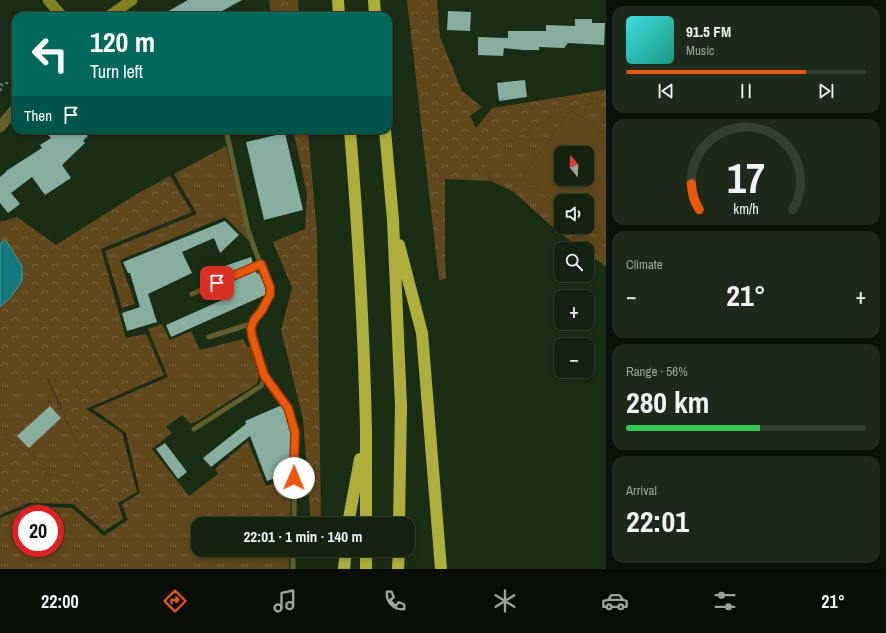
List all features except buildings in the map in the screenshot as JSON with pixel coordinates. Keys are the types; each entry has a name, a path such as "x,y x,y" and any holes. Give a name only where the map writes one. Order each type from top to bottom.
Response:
{"highway":[{"path":"338,0 339,12"},
{"path":"374,0 376,12"},
{"path":"350,134 355,190 366,430 366,517"},
{"path":"385,134 393,220 401,406 399,517"},
{"path":"393,220 422,333 441,569"},
{"path":"349,517 366,430"},
{"path":"344,569 345,557"},
{"path":"366,557 366,569"},
{"path":"398,569 399,557"}],"main road":[{"path":"48,0 58,12"},
{"path":"116,12 132,0"}],"street":[{"path":"0,127 12,113"}],"lane":[{"path":"227,134 248,230 270,287 270,295 251,328 264,375 288,408 295,432 294,517"},
{"path":"192,294 261,264"},
{"path":"209,337 253,323"},
{"path":"194,429 261,386 264,375"},
{"path":"293,557 293,569"}],"path":[{"path":"0,91 2,84 12,84"}],"green space":[{"path":"269,0 298,0 299,12 270,12"},
{"path":"407,0 437,0 440,37 462,91 482,107 470,116 476,128 492,108 606,89 606,101 566,109 500,146 486,168 491,181 445,179 446,279 439,280"},
{"path":"606,101 606,135 571,110 521,178 554,202 554,228 514,192 491,181 486,168 500,146 566,109"},
{"path":"571,110 606,135 606,240 594,231 594,194 554,194 554,202 521,178"},
{"path":"294,134 308,134 317,234 321,517 310,517 303,419 281,330 292,288 273,242 305,229 307,194"},
{"path":"226,146 249,241 225,217 120,260 135,304 122,308 105,251 197,214 174,174"},
{"path":"170,176 192,212 101,249 126,338 146,334 164,375 86,409 122,433 137,492 118,503 123,519 104,531 73,504 29,503 24,505 12,505 12,510 0,515 0,435 32,454 47,474 81,482 94,493 108,484 80,451 48,378 30,392 2,366 0,375 0,307 10,298 22,281 22,266 5,239 0,244 0,222 17,217 56,245 135,195"},
{"path":"594,231 606,240 606,266 594,258 594,242 572,242 562,234 594,234"},
{"path":"162,324 170,340 191,331 200,350 243,339 247,347 252,346 259,378 257,384 194,423 190,423 182,415 166,427 172,433 152,449 189,496 218,474 215,469 248,441 266,486 291,478 290,517 191,517 191,557 289,557 289,569 0,569 0,518 12,513 12,557 64,557 64,508 72,508 104,536 128,520 122,504 140,493 126,433 93,409 168,377 148,329"},
{"path":"2,366 47,378 80,451 108,484 94,493 81,482 47,474 32,454 0,435 0,375"}],"water":[{"path":"5,239 22,266 22,281 10,298 0,307 0,244"}],"route":[{"path":"217,283 261,264 267,279 270,287 270,295 262,310 254,320 251,328 252,336 264,375 288,408 295,432 294,478"}]}
